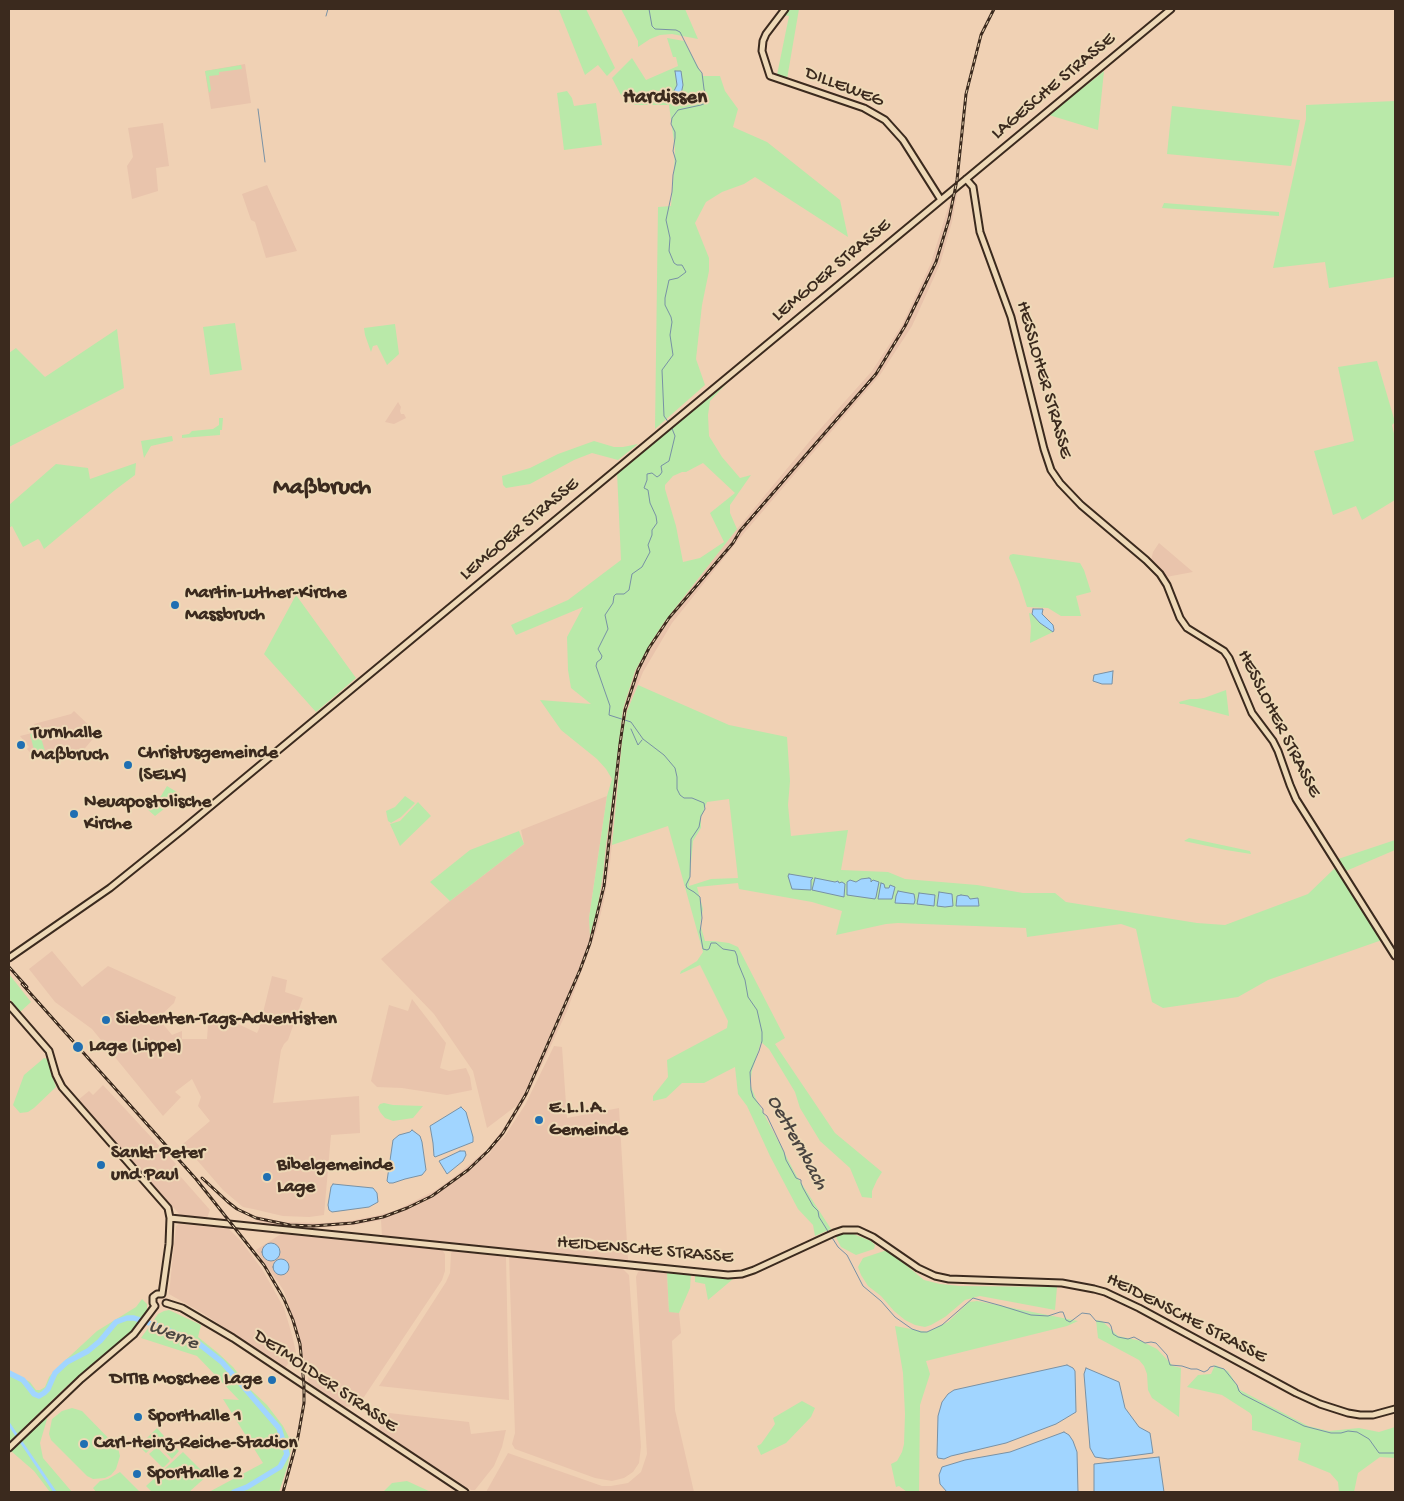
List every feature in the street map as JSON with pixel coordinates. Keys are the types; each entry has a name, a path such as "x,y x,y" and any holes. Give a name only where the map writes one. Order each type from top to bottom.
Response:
{"main road":[{"name":"DILLEWEG","path":"785,9 762,41 762,51 770,76 864,108 885,120 903,140 941,200"},
{"name":"LAGESCHE STRASSE","path":"956,188 1171,9"},
{"name":"HESSLOHER STRASSE","path":"966,179 973,187 980,232 1011,318 1044,449 1055,476 1088,512 1160,574 1167,585 1180,618 1187,628 1224,651 1229,658 1252,714 1273,741 1278,751 1296,799 1395,956"},
{"name":"LEMGOER STRASSE","path":"9,958 103,893 131,871 956,188"},
{"path":"9,1005 49,1051 56,1075 62,1087 167,1205 170,1212 169,1244 162,1294 166,1303 160,1307 155,1306"},
{"name":"HEIDENSCHE STRASSE","path":"170,1218 728,1275 742,1274 754,1270 826,1236 851,1229 866,1233 923,1271 943,1278 1062,1283 1100,1290 1117,1297 1320,1404 1360,1415 1373,1415 1395,1409"},
{"path":"155,1306 152,1301 153,1298 157,1294 162,1294"},
{"name":"DETMOLDER STRASSE","path":"166,1303 182,1308 233,1338 465,1492"},
{"path":"9,1448 72,1388 134,1334 155,1306"}],"shaded area":[{"path":"245,64 251,103 211,109 205,71"},
{"path":"163,123 169,166 156,168 158,191 132,199 127,166 133,157 128,128"},
{"path":"267,185 297,251 266,258 255,222 251,220 242,194"},
{"path":"958,190 952,222 940,264 912,326 880,375 744,533 672,623 643,672 627,711 623,732 610,863 597,929 567,1011 523,1104 499,1142 525,1105 554,1046 562,1047 567,1118 619,1108 628,1260 516,1249 511,1252 382,1237 381,1220 355,1225 308,1228 286,1227 257,1221 257,1216 283,1222 323,1223 350,1221 397,1210 436,1190 484,1152 486,1157 491,1152 490,1146 515,1111 516,1106 487,1128 473,1071 434,1014 381,959 450,901 524,844 521,830 607,796 589,918 590,933 611,809 623,709 635,671 665,621 737,529 814,436 872,371 902,325 931,263 952,195"},
{"path":"398,402 401,407 401,414 404,414 406,418 394,424 385,422"},
{"path":"1159,543 1193,572 1166,577 1151,560 1153,552"},
{"path":"74,711 97,734 75,760 62,749 39,757 31,757 32,755 27,749 29,747 20,736 36,732 34,724 71,714"},
{"path":"52,951 82,987 108,966 176,997 174,1003 158,1018 172,1035 182,1031 182,1039 207,1039 208,1025 213,1012 257,1033 272,976 287,980 285,992 303,998 288,1040 281,1050 273,1103 359,1096 360,1133 331,1135 324,1215 309,1217 283,1216 243,1207 223,1190 183,1144 210,1121 198,1106 201,1097 192,1079 175,1092 181,1097 163,1116 92,1029 55,1002 29,969"},
{"path":"412,999 446,1043 440,1068 449,1071 466,1068 472,1090 447,1095 402,1088 377,1087 371,1081 389,1005 408,1011"},
{"path":"103,1085 176,1164 173,1168 210,1210 207,1218 181,1216 78,1100 89,1091 93,1095"},
{"path":"179,1224 229,1229 241,1241 262,1269 284,1308 296,1352 285,1368 204,1314 169,1294 176,1226"},
{"path":"281,1234 442,1250 445,1254 445,1271 442,1280 360,1403 354,1406 341,1406 309,1383 299,1336 284,1291 256,1250"},
{"path":"453,1251 506,1257 509,1400 379,1386 446,1282 450,1273 451,1253"},
{"path":"509,1257 622,1268 629,1275 641,1447 639,1463 633,1472 624,1478 612,1481 595,1478 515,1449 512,1444 515,1433"},
{"path":"642,1270 667,1273 669,1311 679,1313 681,1333 672,1341 675,1410 694,1492 486,1492 508,1453 602,1486 628,1483 641,1472 647,1454 636,1277 638,1272"},
{"path":"389,1413 469,1422 471,1434 506,1430 502,1447 494,1466 475,1490 471,1490 378,1430"}],"green space":[{"path":"586,9 615,68 607,76 598,65 585,75 559,10"},
{"path":"621,9 685,9 698,39 672,34 660,35 638,47 638,41"},
{"path":"788,9 799,9 787,79 777,75 789,16 783,15"},
{"path":"667,38 684,41 703,76 720,76 725,91 738,109 733,127 767,142 840,200 848,237 755,177 744,184 722,192 706,202 695,223 709,258 709,271 702,305 696,359 705,385 655,429 658,207 671,206 675,149 669,105 636,105 624,101 612,78 632,58 646,80 678,66"},
{"path":"241,65 242,69 219,72 219,75 209,76 211,90 209,93 205,71"},
{"path":"1104,71 1098,130 1049,115"},
{"path":"567,91 572,98 574,106 596,103 602,145 564,150 557,93"},
{"path":"1395,101 1395,277 1329,288 1325,262 1273,268 1306,119 1306,105"},
{"path":"1172,106 1300,120 1291,166 1167,154"},
{"path":"1164,203 1279,212 1279,216 1162,208"},
{"path":"235,323 242,370 210,375 203,327"},
{"path":"395,324 399,354 387,365 377,345 373,346 371,352 364,328"},
{"path":"117,329 124,388 9,447 9,353 16,348 45,377"},
{"path":"1377,361 1395,422 1392,425 1395,438 1395,500 1362,520 1356,506 1333,515 1314,451 1354,441 1338,367"},
{"path":"729,378 728,382 710,401 708,415 709,436 722,457 740,478 751,475 730,505 730,513 737,529 665,621 635,671 623,709 603,874 590,936 589,918 607,796 612,779 597,759 561,730 540,700 591,704 571,688 568,670 567,637 583,607 516,635 511,625 568,600 621,560 617,472","holes":["703,463 735,493 710,513 724,542 700,558 683,562 665,485 673,476"]},
{"path":"219,418 223,418 220,435 182,438 182,435 189,434 192,431 213,429 219,425"},
{"path":"172,436 173,441 151,446 144,458 141,441"},
{"path":"594,441 614,447 638,444 618,460 592,453 574,460 530,484 506,488 503,485 502,476 530,468 558,454"},
{"path":"136,463 135,475 44,549 38,539 23,547 12,526 9,528 9,505 56,464 88,468 90,479"},
{"path":"1013,554 1080,563 1091,592 1076,596 1081,616 1061,616 1048,608 1027,607 1009,558"},
{"path":"296,595 356,678 316,712 264,654"},
{"path":"1029,613 1053,632 1030,643 1031,626"},
{"path":"638,685 729,725 787,737 790,781 788,805 791,836 848,830 841,870 888,872 905,879 977,885 1023,893 1055,893 1066,902 1197,923 1225,925 1308,894 1336,867 1382,940 1268,980 1238,997 1163,1008 1152,1002 1136,929 1121,924 1027,937 1026,928 898,923 836,935 842,911 812,902 739,889 738,883 697,887 703,909 700,924 705,941 729,943 738,947 785,1038 775,1044 835,1133 882,1172 872,1191 872,1198 862,1197 850,1168 820,1141 800,1108 795,1092 769,1049 761,1042 750,1084 796,1175 831,1229 815,1236 813,1225 798,1209 770,1156 747,1106 738,1094 735,1067 704,1083 682,1083 666,1098 653,1101 653,1096 668,1077 667,1060 727,1028 728,1021 700,965 680,974 681,971 697,961 703,952 668,826 612,845 623,732 627,711","holes":["729,799 738,878 711,879 689,886 693,841 701,828 701,817 707,802"]},
{"path":"1226,690 1229,716 1180,704 1179,702 1204,698"},
{"path":"39,731 45,751 35,754 30,734"},
{"path":"167,786 180,794 155,816 147,809 161,796"},
{"path":"405,796 415,803 401,817 391,823 388,821 386,811 395,807"},
{"path":"418,802 431,816 400,846 390,824 400,821"},
{"path":"519,831 524,844 450,901 430,882 470,850"},
{"path":"1189,838 1250,851 1251,854 1184,841"},
{"path":"1395,840 1395,850 1346,871 1338,859"},
{"path":"9,974 31,1002 20,1012 9,998"},
{"path":"44,1058 48,1059 50,1063 56,1087 34,1108 28,1112 20,1113 13,1105 24,1075"},
{"path":"384,1103 423,1106 413,1118 393,1121 385,1118 380,1112 378,1107"},
{"path":"851,1233 871,1241 875,1245 874,1249 856,1255 841,1247 836,1237 841,1234"},
{"path":"889,1251 924,1280 940,1284 1057,1287 1055,1310 980,1296 965,1300 945,1317 931,1325 925,1327 915,1325 894,1311 881,1296 868,1286 861,1275 858,1267 863,1258"},
{"path":"667,1273 691,1274 690,1288 679,1313 669,1312"},
{"path":"695,1274 733,1279 708,1300 705,1284 695,1282"},
{"path":"142,1299 147,1304 147,1311 136,1327 68,1385 9,1442 9,1371 30,1382 36,1390 40,1390 45,1387 49,1377 57,1368 97,1331 136,1307"},
{"path":"977,1301 1078,1321 1067,1326 926,1361 930,1374 920,1405 919,1492 907,1492 899,1486 896,1487 891,1464 897,1461 902,1452 905,1414 903,1373 895,1326 927,1332 948,1322 969,1302"},
{"path":"169,1310 201,1325 198,1337 233,1367 283,1426 292,1443 288,1465 279,1492 209,1492 263,1463 223,1399 239,1400 197,1356 141,1338 158,1314"},
{"path":"1096,1320 1102,1321 1118,1336 1141,1341 1157,1349 1173,1366 1181,1368 1179,1417 1152,1398 1148,1390 1147,1374 1139,1360 1098,1338"},
{"path":"1215,1365 1228,1371 1240,1390 1308,1426 1329,1431 1359,1428 1379,1432 1395,1427 1395,1458 1380,1457 1358,1473 1354,1492 1339,1492 1338,1482 1330,1473 1298,1460 1301,1443 1252,1430 1252,1416 1250,1413 1222,1395 1187,1387 1198,1375 1211,1374"},
{"path":"802,1401 815,1408 811,1417 786,1443 761,1455 757,1446 761,1444 775,1424 773,1418"},
{"name":"Carl-Heinz-Reiche-Stadion","path":"72,1408 82,1411 118,1448 120,1456 116,1469 111,1475 105,1478 93,1479 87,1476 51,1440 49,1434 52,1419 62,1411"},
{"path":"45,1416 47,1419 40,1443 43,1458 72,1492 50,1492 34,1471 11,1451"},
{"path":"157,1428 164,1436 146,1453 139,1446"},
{"path":"166,1438 179,1451 172,1459 159,1445"},
{"path":"157,1447 170,1461 163,1468 149,1454"},
{"path":"183,1452 207,1476 189,1492 152,1492 146,1486"},
{"path":"120,1472 140,1492 96,1492 93,1488 100,1481"},
{"path":"407,1481 431,1492 383,1492 392,1483"}],"water":[{"path":"675,71 681,71 683,85 680,99 672,95 677,85"},
{"path":"1033,609 1043,609 1042,614 1053,625 1053,632 1040,623 1032,614"},
{"path":"1113,671 1112,684 1102,684 1093,681 1094,675"},
{"path":"789,874 813,878 811,880 811,890 792,889"},
{"path":"815,878 842,882 845,884 844,897 812,890"},
{"path":"869,878 871,882 873,880 879,882 875,899 847,895 847,882 850,880 856,882"},
{"path":"881,883 884,884 885,888 889,888 890,885 895,887 892,899 878,899"},
{"path":"898,891 914,894 914,904 895,903"},
{"path":"939,892 952,894 953,906 937,906"},
{"path":"919,893 935,895 934,906 917,904"},
{"path":"957,896 968,896 970,899 978,898 979,906 956,906"},
{"path":"461,1107 466,1112 473,1142 435,1157 430,1126"},
{"path":"412,1130 420,1136 426,1170 422,1175 389,1183 387,1181 393,1140 399,1135"},
{"path":"460,1151 465,1151 466,1155 463,1161 447,1174 439,1161"},
{"path":"333,1184 373,1188 377,1193 378,1202 369,1207 332,1212 329,1210 328,1205"},
{"path":"271,1243 277,1246 280,1252 277,1258 271,1261 265,1258 262,1252 265,1246"},
{"path":"281,1259 287,1261 289,1267 287,1273 281,1275 275,1273 273,1267 275,1261"},
{"path":"1067,1365 1075,1371 1076,1412 1056,1424 1006,1443 944,1459 938,1458 938,1416 942,1402 948,1394 954,1390"},
{"path":"1086,1368 1119,1382 1125,1408 1139,1427 1150,1433 1153,1453 1108,1459 1095,1457 1090,1448 1084,1374"},
{"path":"1064,1432 1073,1441 1077,1452 1078,1492 947,1492 940,1484 939,1475 942,1467 965,1460 1010,1452"},
{"path":"1159,1457 1164,1492 1094,1492 1094,1464"}],"waterway":[{"path":"326,16 328,9"},
{"name":"Oetternbach","path":"649,9 652,26 655,29 676,30 680,32 702,73 708,102 678,110 672,118 671,124 675,132 673,151 676,161 666,220 670,238 669,251 674,263 682,265 686,272 678,278 669,280 665,298 665,305 672,322 670,335 673,355 662,370 664,416 669,423"},
{"path":"258,109 265,162"},
{"name":"Oetternbach","path":"671,426 675,436 669,461 661,466 662,472 657,477 652,473 647,474 644,488 648,490 657,523 652,530 648,545 650,552 642,567 632,574 629,590 624,594 616,594 614,596 613,603 605,615 608,629 598,649 602,656 596,666 610,706 609,715 631,722 643,739 664,755 675,768 677,789 680,795 684,798 692,798 704,803 705,809 701,816 699,827 691,839 690,877 686,885 687,888 700,897 702,918 700,932 703,949 707,950 711,943 716,943 723,949 735,951 745,980 748,997 757,1010 762,1032 762,1041 750,1072 753,1097 767,1116 786,1160 796,1178 801,1180 803,1188 829,1233"},
{"path":"631,729 638,745 642,740"},
{"name":"Oetternbach","path":"831,1236 838,1247 847,1255 863,1286 881,1301 895,1317 912,1329 927,1332 942,1325 973,1298 1031,1315 1048,1316 1063,1312 1066,1320 1070,1322 1082,1313 1090,1314 1096,1321 1109,1323 1113,1334 1118,1337 1128,1339 1134,1337 1145,1343 1156,1343 1167,1355 1170,1365 1197,1369 1204,1372 1214,1366 1224,1369 1242,1394 1304,1426 1331,1433 1357,1432 1369,1439 1379,1453 1395,1453"},
{"name":"Werre","path":"9,1373 23,1380 34,1394 39,1396 48,1389 55,1373 67,1362 88,1351 100,1341 116,1322 127,1318 134,1318 158,1326 198,1343 222,1362 279,1428 287,1454 280,1467 247,1487 234,1492"},
{"path":"9,1424 55,1492"}],"railway":[{"path":"202,1178 237,1209 256,1218 290,1225 313,1226 353,1223 383,1217 432,1196 468,1170 503,1133 526,1094 590,943 604,886 625,710 638,670 649,648 669,618 733,543 740,531 876,374 905,326 936,262 949,219 957,180 966,94 981,35 994,9"},
{"path":"9,967 27,987"},
{"path":"22,984 196,1179 264,1265 284,1299 300,1344 304,1403 298,1437 283,1492"}],"place":[{"name":"Martin-Luther-Kirche Massbruch","path":"175,605"},
{"name":"Turnhalle Maßbruch","path":"21,745"},
{"name":"Christusgemeinde (SELK)","path":"128,765"},
{"name":"Neuapostolische Kirche","path":"74,814"},
{"name":"Siebenten-Tags-Adventisten","path":"106,1020"},
{"name":"Lage (Lippe)","path":"78,1047"},
{"name":"E.L.I.A. Gemeinde","path":"539,1120"},
{"name":"Sankt Peter und Paul","path":"101,1165"},
{"name":"Bibelgemeinde Lage","path":"267,1177"},
{"name":"DITIB Moschee Lage","path":"272,1380"},
{"name":"Sporthalle 1","path":"138,1417"},
{"name":"Carl-Heinz-Reiche-Stadion","path":"84,1444"},
{"name":"Sporthalle 2","path":"137,1474"}],"district":[{"name":"Hardissen","path":"665,99"},
{"name":"Maßbruch","path":"322,489"}]}
